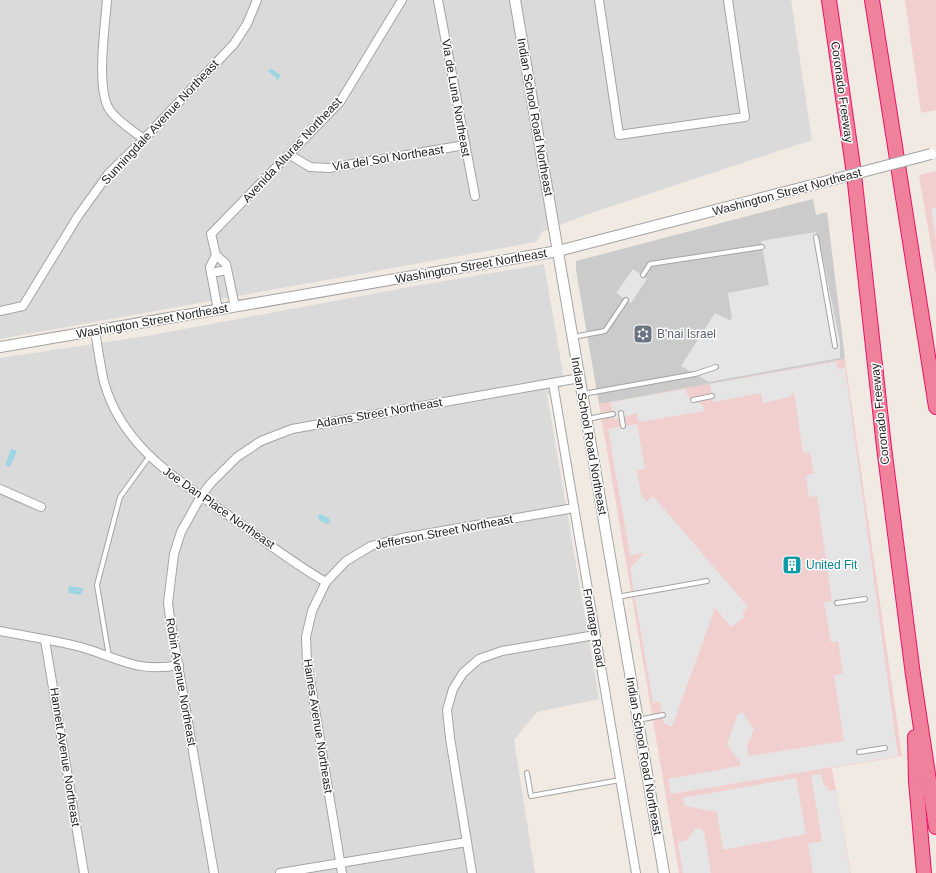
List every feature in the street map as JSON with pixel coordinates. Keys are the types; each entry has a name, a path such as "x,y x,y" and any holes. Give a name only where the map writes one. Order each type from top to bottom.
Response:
{"highway":[{"name":"Coronado Freeway","path":"829,0 854,174 884,447 913,675 936,827"},
{"path":"872,0 936,407"},
{"path":"913,675 916,781 924,873"}],"street":[{"path":"107,0 102,82 104,96 110,110 144,139"},
{"name":"Sunningdale Avenue Northeast","path":"0,311 23,306 78,216 109,173 144,139 234,44 258,0"},
{"name":"Avenida Alturas Northeast","path":"235,307 226,264 216,255 211,234 290,155 340,102 402,0"},
{"name":"Via de Luna Northeast","path":"438,0 475,196"},
{"name":"Indian School Road Northeast","path":"515,0 664,873"},
{"path":"600,0 619,136 745,117 728,0"},
{"name":"Via del Sol Northeast","path":"290,155 310,167 329,168 465,145"},
{"name":"Washington Street Northeast","path":"0,347 558,251 933,153"},
{"name":"Avenida Alturas Northeast","path":"216,255 210,267 218,310"},
{"path":"211,273 227,270"},
{"name":"Joe Dan Place Northeast","path":"94,331 104,382 113,404 123,422 150,457 180,483 201,496 312,574 326,582"},
{"name":"Adams Street Northeast","path":"201,496 236,457 261,441 292,429 580,378"},
{"name":"Frontage Road","path":"553,383 636,873"},
{"path":"0,489 41,507"},
{"name":"Robin Avenue Northeast","path":"201,496 181,532 174,554 168,603 214,873"},
{"name":"Jefferson Street Northeast","path":"326,582 346,561 371,546 402,538 574,508"},
{"name":"Haines Avenue Northeast","path":"326,582 312,611 306,637 307,661 342,873"},
{"path":"0,631 84,648 142,667 164,668 179,665"},
{"path":"472,873 450,738 447,710 453,688 463,672 479,659 502,651 595,635"},
{"name":"Hannett Avenue Northeast","path":"45,640 84,873"},
{"path":"280,873 467,842"}],"lane":[{"path":"816,237 835,346"},
{"path":"643,275 650,264 762,247"},
{"path":"572,337 605,331 626,300"},
{"path":"582,394 695,374 716,367"},
{"path":"693,400 712,396"},
{"path":"621,413 623,426"},
{"path":"586,419 613,414"},
{"path":"109,657 97,585 120,496 150,457"},
{"path":"617,597 708,581"},
{"path":"837,603 865,599"},
{"path":"638,720 663,715"},
{"path":"859,752 885,748"},
{"path":"527,773 531,796 620,780"}],"shaded area":[{"path":"0,0 791,0 812,140 594,212 542,232 536,242 0,339"},
{"path":"905,0 936,0 936,110 921,113"},
{"path":"936,171 936,276 919,175"},
{"path":"813,199 816,215 827,212 845,359 599,404 576,270 576,261"},
{"path":"936,207 936,240 931,208"},
{"path":"816,232 820,244 840,342 840,358 709,382 681,366 715,313 729,320 732,319 728,293 769,285 761,241"},
{"path":"544,264 565,385 547,395 599,699 537,712 514,740 535,873 0,873 0,358 147,336 409,287"},
{"path":"633,269 647,279 631,303 616,293"},
{"path":"845,359 902,756 832,768 851,873 679,873 599,404"},
{"path":"836,362 837,369 845,368 898,756 671,794 668,779 740,766 740,762 727,745 737,715 742,712 754,729 747,746 749,756 844,741 834,676 843,673 838,641 831,642 824,602 832,601 817,496 809,497 806,475 814,473 810,452 803,453 794,392 789,397 763,403 761,393 713,402 710,384"},
{"path":"686,389 688,397 703,405 704,411 639,422 637,413 614,420 611,402"},
{"path":"637,424 645,469 637,470 641,495 647,502 653,496 748,607 742,613 745,617 731,627 715,608 672,727 664,723 660,702 653,703 630,568 644,553 630,555 608,429"},
{"path":"821,774 824,786 827,786 828,791 836,790 850,873 813,873 808,844 822,841 811,775"},
{"path":"796,778 806,834 723,850 717,812 685,806 683,798"},
{"path":"701,828 702,831 704,831 711,873 683,873 678,842 686,841 695,829"}],"water":[{"path":"270,68 281,75 277,81 276,78 268,71"},
{"path":"11,449 17,451 10,467 5,465"},
{"path":"320,514 329,518 330,523 327,524 319,520 318,516"},
{"path":"69,586 83,588 81,595 68,593"}],"place":[{"name":"B'nai Israel","path":"643,334"},
{"name":"United Fit","path":"792,565"}]}
